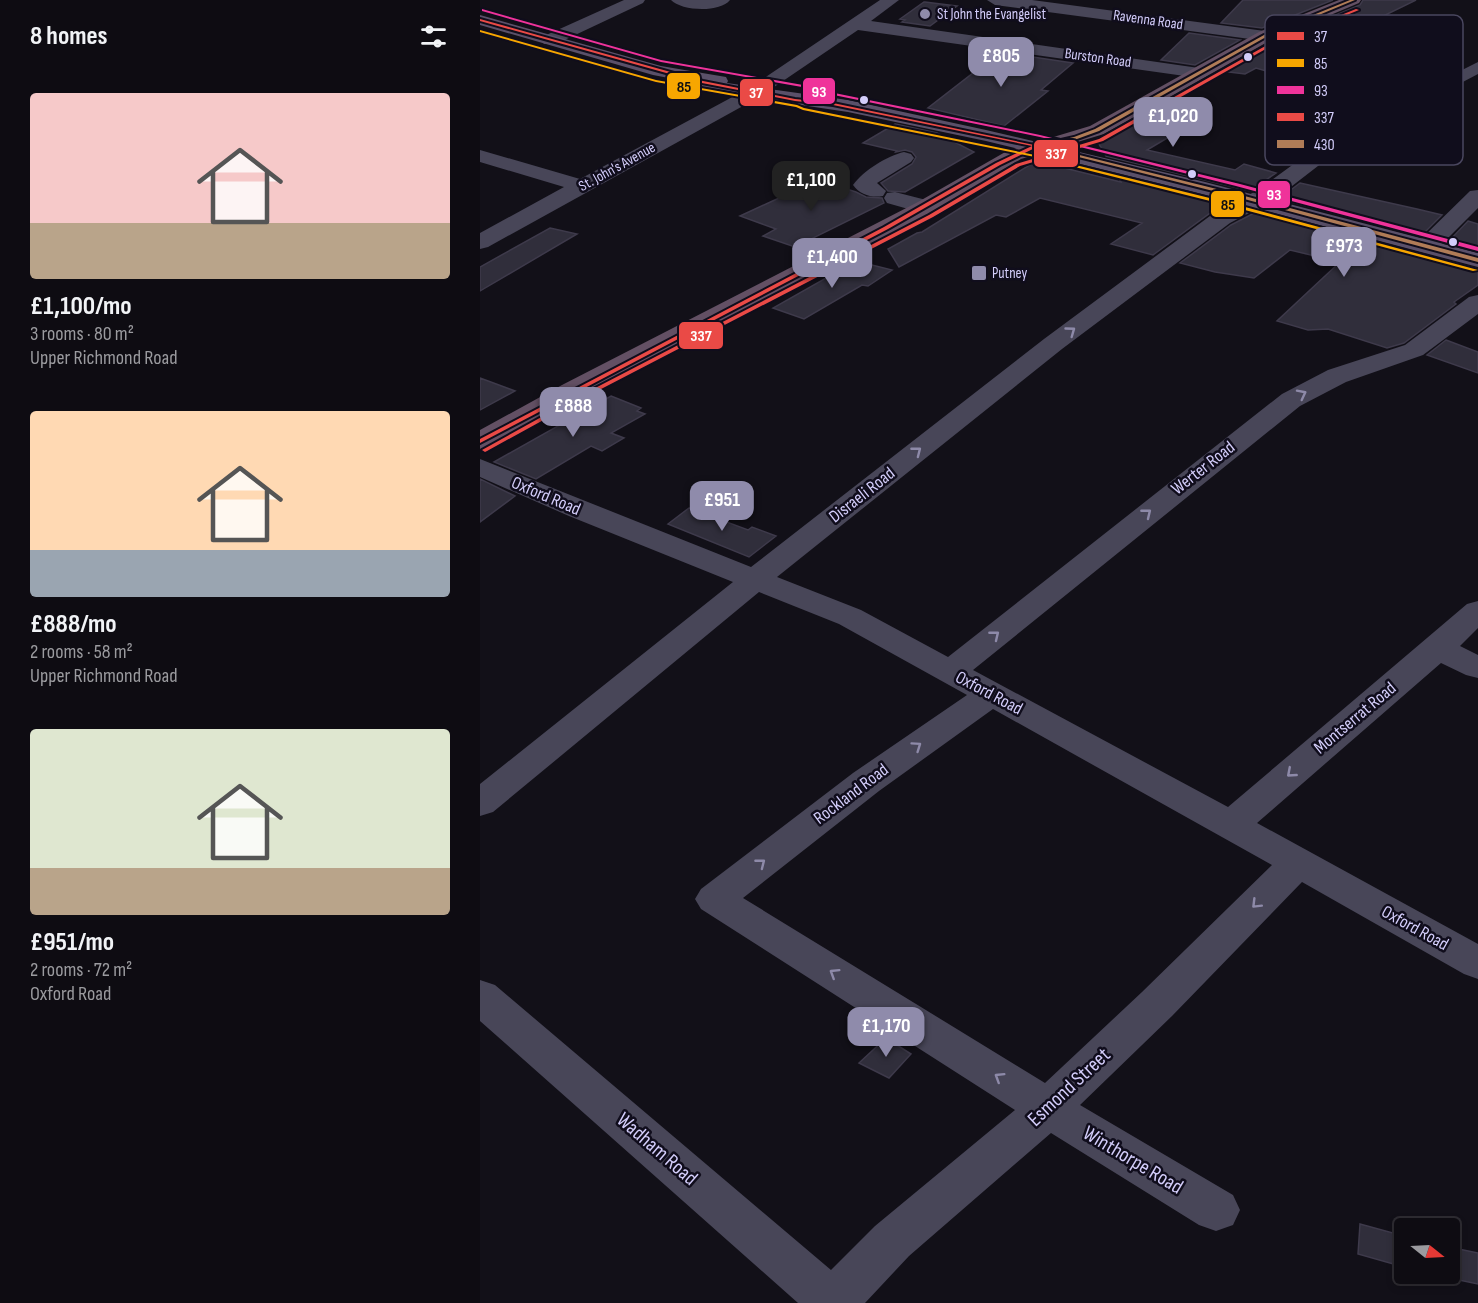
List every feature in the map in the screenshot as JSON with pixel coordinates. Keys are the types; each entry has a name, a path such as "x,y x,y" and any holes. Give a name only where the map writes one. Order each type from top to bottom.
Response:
{"highway":[{"path":"1316,15 1353,0"},
{"path":"480,441 571,391 926,207 1014,154 1097,130 1265,36"}],"main road":[{"path":"480,20 702,82 757,90 795,100 806,99 1037,146 1478,260"},
{"path":"1095,160 1089,146 1097,130"},
{"path":"981,173 991,149 987,135"}],"street":[{"path":"550,40 637,0"},
{"path":"680,0 712,5 722,0"},
{"name":"St. John's Avenue","path":"480,242 757,90 891,0"},
{"name":"Ravenna Road","path":"995,0 1265,36"},
{"path":"1110,15 1127,0"},
{"path":"1027,48 1071,10"},
{"name":"Burston Road","path":"855,24 1199,73"},
{"name":"Disraeli Road","path":"1463,75 1478,67"},
{"path":"480,156 582,186"},
{"path":"904,158 869,179 864,185 885,195 926,207"},
{"name":"Disraeli Road","path":"480,803 756,579 1053,344 1222,218 1254,201 1304,165"},
{"path":"1427,246 1478,196"},
{"name":"Werter Road","path":"950,672 1291,400 1337,376 1414,350 1478,302"},
{"name":"Oxford Road","path":"480,467 553,500 850,617 1478,963"},
{"name":"Montserrat Road","path":"1231,825 1478,611"},
{"path":"1438,648 1478,668"},
{"name":"Rockland Road","path":"715,899 866,782 991,694"},
{"name":"Esmond Street","path":"834,1303 892,1241 1048,1108 1165,996 1298,862"},
{"name":"Winthorpe Road","path":"715,899 1048,1108 1216,1210"},
{"name":"Wadham Road","path":"480,996 834,1303"}],"building":[{"path":"1243,0 1333,0 1295,15 1265,15 1265,27 1262,28 1221,23"},
{"path":"1363,0 1416,0 1385,15 1336,15 1360,5"},
{"name":"St John the Evangelist","path":"924,2 957,6 930,26 902,22 905,20 900,19"},
{"path":"1189,33 1240,40 1195,65 1161,60"},
{"path":"1265,46 1265,71 1256,68 1245,74 1221,71"},
{"path":"1000,52 1073,63 1041,90 1048,91 1004,126 928,108"},
{"path":"1171,99 1207,107 1161,135 1169,137 1147,150 1235,170 1244,164 1276,173 1250,191 1106,156 1096,139"},
{"path":"895,124 937,133 974,152 905,192 888,191 881,183 912,164 916,157 912,152 905,150 896,152 863,143"},
{"path":"1036,161 1121,182 1117,175 1228,203 1213,211 1153,255 1111,244 1142,223 1040,198 1006,217 996,215 899,267 888,249 922,232"},
{"path":"818,180 866,197 882,198 884,203 795,247 763,236 776,229 740,216"},
{"path":"1300,183 1442,215 1421,236 1279,199"},
{"path":"1258,211 1478,269 1478,285 1404,343 1387,348 1328,329 1308,330 1277,321 1340,262 1290,250 1254,278 1215,272 1180,263 1231,225"},
{"path":"1468,221 1478,224 1478,251 1447,243"},
{"path":"550,228 577,234 480,291 480,267"},
{"path":"856,261 892,270 868,286 862,285 804,319 773,308"},
{"path":"1446,340 1478,352 1478,373 1427,355"},
{"path":"480,378 515,391 480,410"},
{"path":"611,396 641,408 637,411 645,414 611,433 624,438 602,451 591,446 536,479 494,462"},
{"path":"480,479 515,496 480,522"},
{"path":"689,508 748,530 752,527 776,536 749,557 668,524"},
{"path":"886,1038 911,1054 889,1078 859,1063"},
{"path":"1360,1224 1394,1233 1394,1264 1358,1254"},
{"path":"1460,1249 1478,1253 1478,1284 1460,1280"}],"transit line":[{"name":"430","path":"1316,15 1353,0"},
{"name":"93","path":"483,10 661,61 803,86 1040,136 1238,185 1478,249"},
{"name":"337","path":"1345,15 1357,10"},
{"name":"37","path":"480,20 702,82 795,100 833,104 1037,146"},
{"name":"85","path":"480,31 656,81 797,106 1035,156 1232,205 1475,270"},
{"name":"430","path":"1037,146 1075,138 1097,130 1265,36"},
{"name":"337","path":"485,450 576,400 931,216 1018,165 1101,140 1265,48"},
{"name":"37","path":"480,441 886,228 998,164 1037,146"},
{"name":"430","path":"1037,146 1235,195 1478,260"}],"place":[{"name":"St John the Evangelist","path":"925,14"},
{"name":"Putney","path":"979,273"}]}
